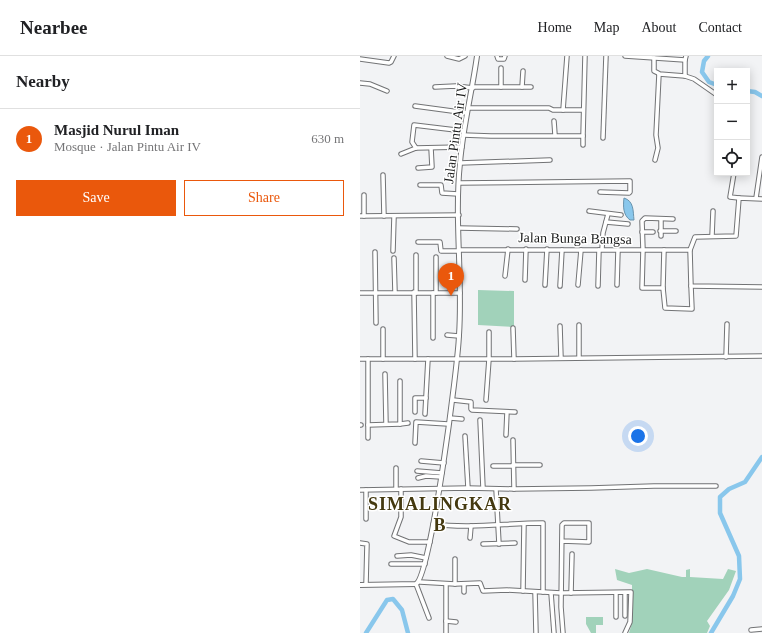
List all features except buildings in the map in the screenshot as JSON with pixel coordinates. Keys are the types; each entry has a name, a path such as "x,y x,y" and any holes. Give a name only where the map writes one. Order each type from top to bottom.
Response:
{"main road":[{"name":"Jalan Pintu Air IV","path":"418,583 425,564 440,488 457,358 460,293 458,183 464,133 473,87 477,56"},
{"path":"360,585 418,583"}],"street":[{"path":"360,59 389,63 394,56"},
{"path":"448,56 459,59 465,56"},
{"path":"497,56 498,59 504,59 505,56"},
{"path":"563,110 566,56"},
{"path":"583,145 585,56"},
{"path":"603,138 606,56"},
{"path":"626,56 685,58 685,76"},
{"path":"656,58 654,71 658,72 659,74 685,76 694,79 714,93"},
{"path":"501,68 501,87"},
{"path":"522,87 523,71"},
{"path":"656,160 658,148 656,135 659,74"},
{"path":"360,82 370,84 387,91"},
{"path":"435,87 531,87"},
{"path":"415,106 467,113"},
{"path":"468,108 550,108 553,110 583,110"},
{"path":"554,121 555,135"},
{"path":"416,148 412,142 414,125 491,136 583,136"},
{"path":"401,154 416,148 462,148"},
{"path":"418,168 432,167 431,148"},
{"path":"756,198 762,157"},
{"path":"460,163 550,160"},
{"path":"384,175 384,216"},
{"path":"733,176 730,196 732,198 762,199"},
{"path":"458,183 593,183 630,181 629,193 600,192"},
{"path":"420,185 441,185 442,194 458,194"},
{"path":"364,195 362,216 394,217 459,215"},
{"path":"664,250 663,288 665,308 691,309 690,250 695,237 736,236 739,198"},
{"path":"589,211 621,215"},
{"path":"712,236 713,211"},
{"path":"598,286 600,250 608,214"},
{"path":"393,251 394,217"},
{"path":"663,288 642,288 642,221 643,219 673,219"},
{"path":"661,219 661,236"},
{"path":"606,222 628,224"},
{"path":"459,228 517,229"},
{"path":"660,231 676,231"},
{"path":"642,232 653,232"},
{"name":"Jalan Bunga Bangsa","path":"418,242 440,242 441,251 508,249 690,250"},
{"path":"506,276 508,249"},
{"path":"525,280 526,249"},
{"path":"545,285 547,249"},
{"path":"560,286 562,250"},
{"path":"578,285 580,250"},
{"path":"617,285 618,250"},
{"path":"375,252 376,323"},
{"path":"415,359 416,255"},
{"path":"433,338 436,257"},
{"path":"394,258 395,292"},
{"path":"691,286 762,287"},
{"path":"360,293 460,293"},
{"path":"726,357 727,324"},
{"path":"560,326 561,358"},
{"path":"579,326 579,357"},
{"path":"513,328 514,359"},
{"path":"383,329 383,359"},
{"path":"486,400 489,332"},
{"path":"447,335 459,336"},
{"path":"360,359 726,357 762,356 762,350"},
{"path":"425,414 428,358"},
{"path":"368,359 368,438"},
{"path":"385,374 386,424"},
{"path":"400,381 400,424"},
{"path":"415,412 415,398 426,398"},
{"path":"452,400 471,402 470,409 472,410 515,412"},
{"path":"506,435 507,412"},
{"path":"450,418 462,418"},
{"path":"480,420 483,488"},
{"path":"415,443 416,422 448,424"},
{"path":"368,425 408,424"},
{"path":"465,436 468,488"},
{"path":"513,440 514,489"},
{"path":"421,461 444,463"},
{"path":"493,466 540,465"},
{"path":"396,468 396,489"},
{"path":"416,472 442,475"},
{"path":"418,478 442,475"},
{"path":"360,490 716,486"},
{"path":"401,489 401,517 394,536 409,542 430,542"},
{"path":"496,489 499,544"},
{"path":"366,490 366,519"},
{"path":"562,541 589,542 590,523 563,524 562,541 561,593 563,633"},
{"path":"433,524 457,526 543,524 542,592"},
{"path":"523,591 524,524"},
{"path":"470,538 471,526"},
{"path":"360,543 367,544 366,584"},
{"path":"483,544 515,543"},
{"path":"571,593 572,554"},
{"path":"397,556 411,555 426,558"},
{"path":"455,559 455,584"},
{"path":"391,564 425,564"},
{"path":"429,618 418,583 480,584 483,591 507,590 551,593 631,592 630,622 625,633"},
{"path":"446,584 446,633"},
{"path":"464,584 464,592"},
{"path":"535,592 536,633"},
{"path":"625,592 625,616"},
{"path":"551,593 554,633"},
{"path":"616,593 616,616"},
{"path":"446,621 456,622"},
{"path":"751,630 762,629"}],"green space":[{"path":"478,290 514,291 514,327 478,325"},
{"path":"615,569 629,573 647,569 686,577 686,570 690,569 690,577 723,579 728,569 736,571 729,590 707,621 710,626 707,633 629,633 632,623 632,585 617,580"},
{"path":"586,617 603,617 603,625 596,625 596,633 591,633 586,624"}],"water":[{"path":"624,198 630,201 634,220 630,220 625,213"}],"waterway":[{"path":"708,56 704,61 702,72 709,82 714,84"},
{"path":"750,91 755,92 762,96"},
{"path":"711,633 733,596 740,579 739,556 720,513 720,497 729,489 745,482 762,457"},
{"path":"366,633 387,600 393,599 402,610 408,633"}],"place":[{"name":"Masjid Nurul Iman","path":"451,296"}],"district":[{"name":"SIMALINGKAR B","path":"440,514"}]}
